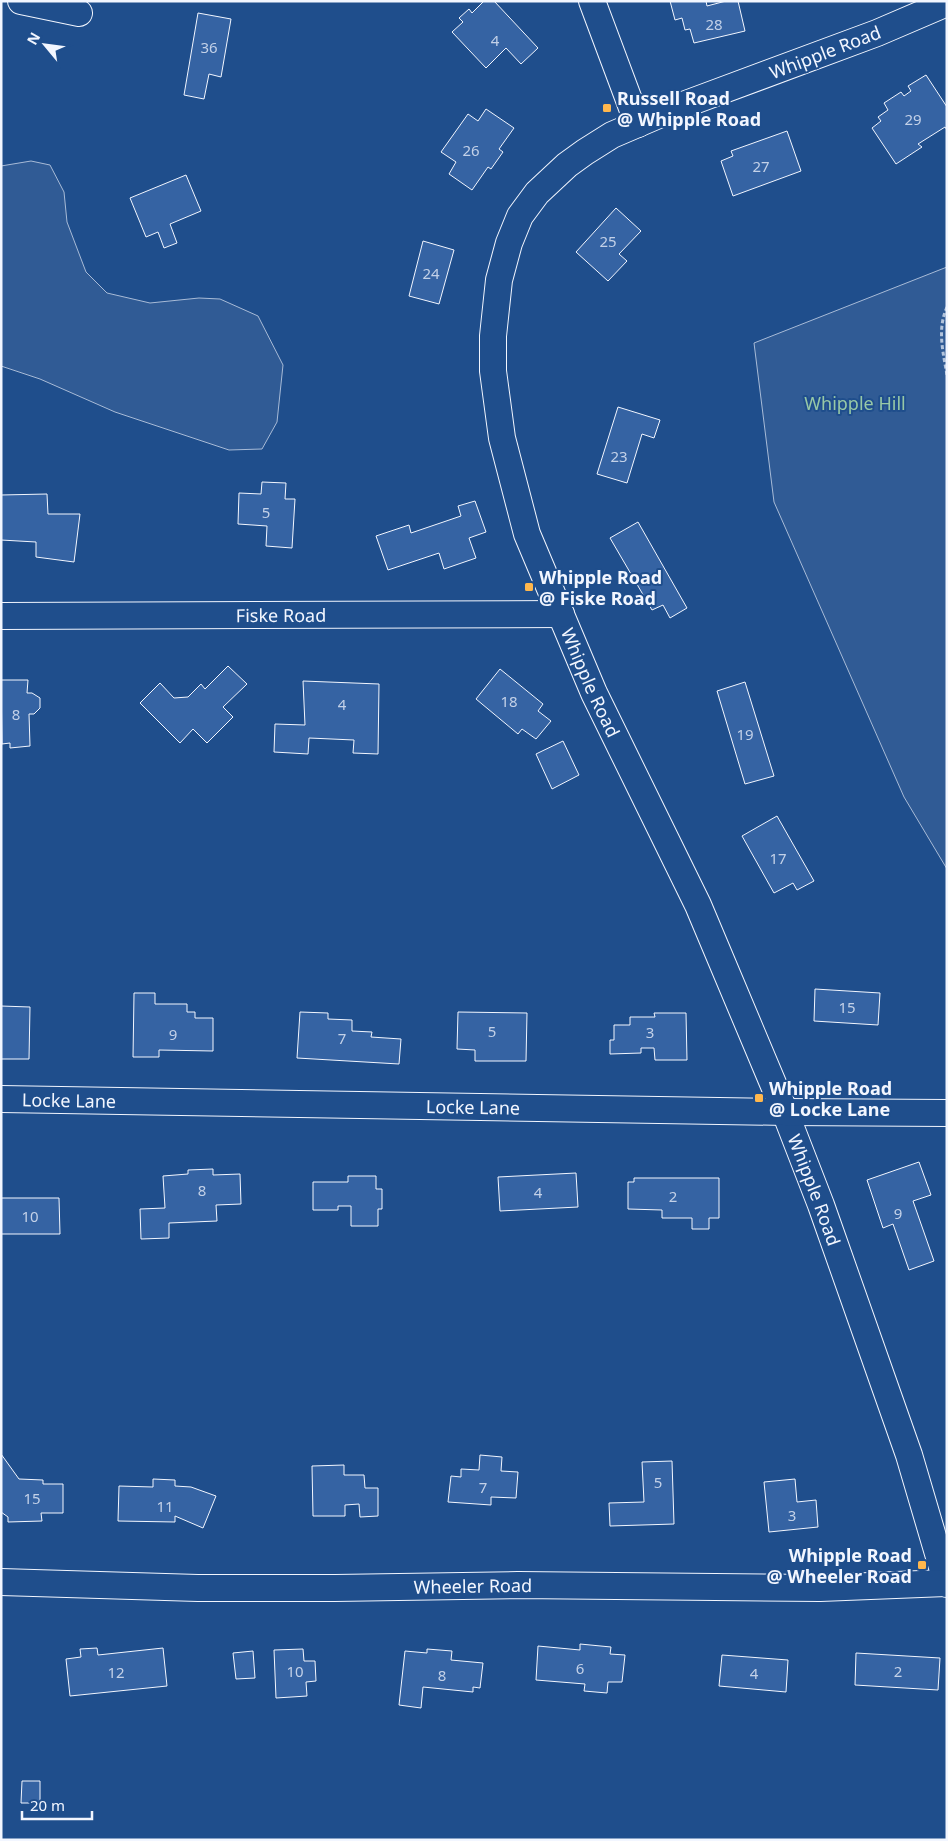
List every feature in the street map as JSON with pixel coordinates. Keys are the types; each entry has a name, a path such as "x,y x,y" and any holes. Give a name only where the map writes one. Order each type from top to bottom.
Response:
{"street":[{"path":"22,1 79,12"},
{"path":"592,1 638,124"},
{"name":"Whipple Road","path":"946,1583 909,1455 821,1205 785,1112 698,905 594,693 527,534 502,438 493,371 493,336 499,280 504,258 515,227 520,216 537,192 567,165 612,136 675,108 877,33 947,3"},
{"name":"Fiske Road","path":"1,616 561,614"},
{"name":"Locke Lane","path":"1,1099 947,1113"},
{"name":"Wheeler Road","path":"1,1582 198,1588 518,1585 820,1588 946,1583"}],"path":[{"path":"947,308 941,320 942,346 947,374"}],"shaded area":[{"path":"31,161 50,165 64,192 67,222 86,272 107,293 150,303 199,298 220,299 258,316 283,365 277,422 262,449 229,450 115,412 40,379 1,366 1,166"},
{"name":"Whipple Hill","path":"947,267 947,869 904,797 774,502 754,343"}],"building":[{"path":"484,1 494,1 538,48 521,64 506,48 486,68 452,32 463,22 459,18 469,9 472,13"},
{"path":"670,1 706,1 707,6 726,1 738,1 745,31 694,43 690,29 685,30 682,18 675,20"},
{"path":"198,13 231,19 221,77 209,74 204,99 184,95"},
{"path":"926,75 947,107 947,130 945,127 918,144 922,147 896,164 872,128 881,121 878,117 888,110 884,103 901,92 904,96 911,91 908,86"},
{"path":"486,109 514,128 499,149 503,152 491,169 488,167 472,190 449,174 456,162 441,152 468,114 478,121"},
{"path":"787,131 801,171 733,196 721,161 733,156 731,151"},
{"path":"186,175 201,211 170,224 177,243 164,248 158,232 146,237 130,198"},
{"path":"616,208 641,231 619,254 627,261 608,281 576,252"},
{"path":"423,241 454,250 439,304 409,296"},
{"path":"618,407 660,420 654,438 642,434 627,483 597,474"},
{"path":"262,482 286,483 285,499 295,499 292,548 266,546 267,526 238,524 239,493 261,494"},
{"path":"47,494 48,514 80,514 74,562 36,557 36,542 1,540 1,495"},
{"path":"475,501 486,532 469,538 476,558 444,569 439,553 388,570 376,536 409,525 411,533 461,516 458,506"},
{"path":"638,522 687,608 670,618 663,605 652,610 610,538"},
{"path":"228,666 247,684 223,707 233,717 207,743 193,729 180,743 140,703 160,683 174,698 188,697 201,684 205,689"},
{"path":"500,669 543,704 538,711 551,721 536,739 522,729 518,734 476,699"},
{"path":"1,680 28,680 27,693 32,693 40,698 40,708 34,714 29,714 30,746 10,748 10,743 2,744"},
{"path":"303,681 379,684 378,754 353,753 354,740 309,738 308,754 274,752 275,724 305,725"},
{"path":"745,682 774,776 745,784 717,691"},
{"path":"563,741 579,775 552,789 536,754"},
{"path":"777,816 814,881 797,890 793,883 774,893 742,836"},
{"path":"815,989 880,993 878,1025 814,1021"},
{"path":"134,993 155,993 155,1004 187,1004 187,1012 195,1012 195,1018 213,1018 213,1051 159,1050 159,1057 133,1057"},
{"path":"1,1006 30,1007 29,1059 1,1059"},
{"path":"300,1012 328,1013 328,1019 352,1020 352,1031 372,1032 371,1037 401,1039 399,1064 297,1058"},
{"path":"458,1012 527,1013 526,1061 475,1061 475,1050 457,1049"},
{"path":"654,1013 686,1013 687,1060 655,1060 654,1048 641,1048 641,1053 610,1054 610,1040 614,1040 614,1025 630,1025 630,1017 655,1017"},
{"path":"919,1162 931,1195 913,1201 934,1261 909,1270 893,1224 883,1228 867,1180"},
{"path":"213,1169 213,1175 240,1174 241,1204 216,1205 217,1221 169,1223 169,1238 141,1239 140,1209 165,1208 163,1176 188,1174 188,1170"},
{"path":"576,1173 578,1207 500,1211 498,1177"},
{"path":"348,1176 376,1176 376,1189 382,1189 382,1209 378,1209 378,1226 351,1226 351,1206 338,1206 338,1210 313,1210 313,1182 348,1182"},
{"path":"634,1178 719,1178 719,1218 709,1218 709,1229 692,1229 692,1218 662,1218 662,1210 628,1209 628,1182 634,1182"},
{"path":"1,1198 59,1198 60,1234 1,1234"},
{"path":"1,1454 19,1479 43,1480 43,1484 63,1484 63,1513 41,1513 42,1521 8,1522 8,1517 1,1512"},
{"path":"480,1455 502,1457 501,1471 518,1472 516,1498 491,1497 491,1505 448,1502 451,1476 461,1477 461,1469 479,1470"},
{"path":"672,1461 674,1524 610,1526 609,1503 644,1502 642,1462"},
{"path":"344,1465 344,1475 364,1475 365,1488 378,1488 378,1516 360,1517 359,1504 345,1505 345,1516 313,1516 312,1466"},
{"path":"153,1479 175,1480 175,1486 191,1487 216,1496 203,1528 175,1516 175,1522 118,1521 119,1486 153,1487"},
{"path":"795,1479 797,1502 816,1500 818,1527 769,1532 764,1482"},
{"path":"580,1644 611,1647 610,1654 625,1655 622,1682 608,1682 607,1693 584,1691 585,1684 536,1680 538,1646 580,1650"},
{"path":"97,1648 98,1655 163,1648 167,1686 70,1696 66,1659 81,1657 80,1649"},
{"path":"303,1649 304,1661 315,1661 316,1681 306,1682 307,1696 276,1698 274,1650"},
{"path":"427,1649 452,1651 451,1660 483,1663 480,1688 473,1687 473,1692 423,1687 421,1708 399,1705 405,1651 427,1653"},
{"path":"253,1651 255,1678 236,1679 233,1653"},
{"path":"856,1653 940,1658 938,1690 855,1685"},
{"path":"722,1655 788,1660 786,1692 719,1686"},
{"path":"22,1781 40,1781 40,1803 21,1803"}],"place":[{"name":"Russell Road @ Whipple Road","path":"607,108"},
{"name":"Whipple Road @ Fiske Road","path":"529,587"},
{"name":"Whipple Road @ Locke Lane","path":"759,1098"},
{"name":"Whipple Road @ Wheeler Road","path":"922,1565"}]}
